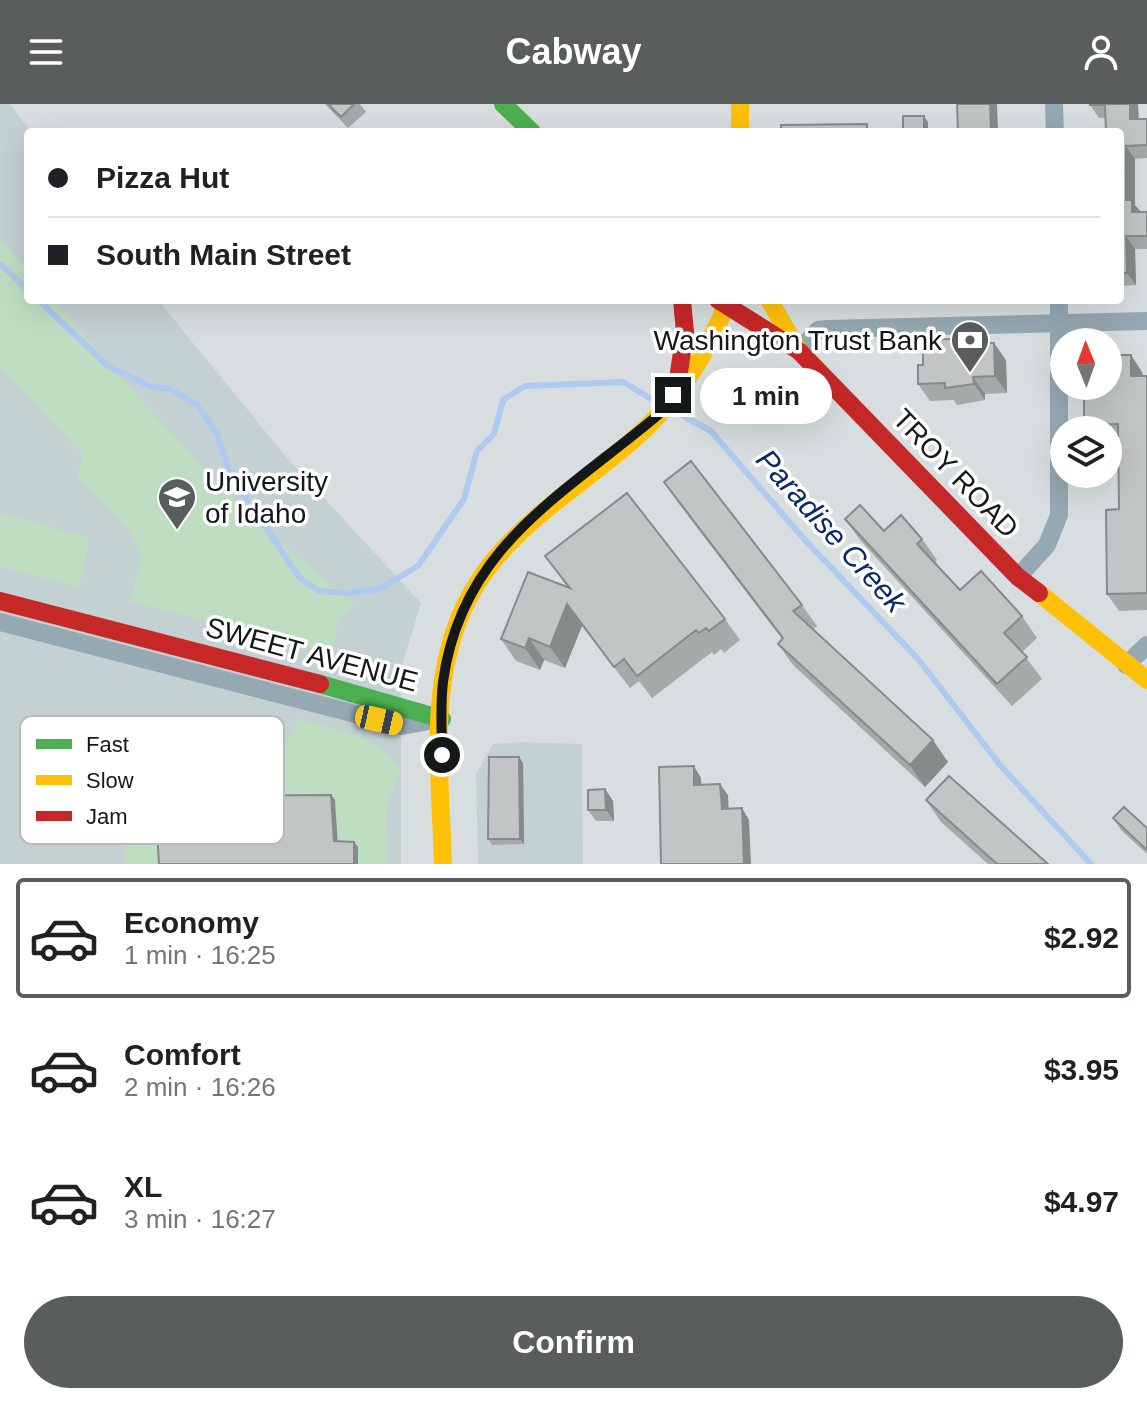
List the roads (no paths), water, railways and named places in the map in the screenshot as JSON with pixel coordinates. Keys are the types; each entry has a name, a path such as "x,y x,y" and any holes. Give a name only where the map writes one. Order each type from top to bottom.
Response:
{"main road":[{"path":"503,104 528,128"},
{"path":"740,104 740,128"},
{"path":"673,395 684,354 682,304"},
{"path":"443,864 442,719 449,649 467,600 487,565 514,533 658,415 702,351 723,304"},
{"name":"TROY ROAD","path":"727,304 799,351 1018,577 1147,680"},
{"path":"771,304 799,351"},
{"name":"SWEET AVENUE","path":"0,601 399,704 442,719"}],"street":[{"path":"1054,104 1055,128"},
{"path":"1018,577 1047,545 1059,515 1059,304"},
{"path":"799,351 818,330 1147,321"},
{"name":"SWEET AVENUE","path":"0,622 402,726 442,719"},
{"path":"94,647 99,627"},
{"path":"1126,665 1147,645"}],"waterway":[{"name":"Paradise Creek","path":"0,264 24,286"},
{"name":"Paradise Creek","path":"42,304 109,367 152,387 170,389 196,404 217,434 231,476 299,577 319,591 349,593 379,589 418,566 464,499 477,451 494,434 503,400 525,386 623,382 655,401"},
{"name":"Paradise Creek","path":"676,412 711,431 804,539 919,660 1000,765 1091,864"}],"place":[{"name":"Washington Trust Bank","path":"970,374"},
{"name":"University of Idaho","path":"177,531"}]}
